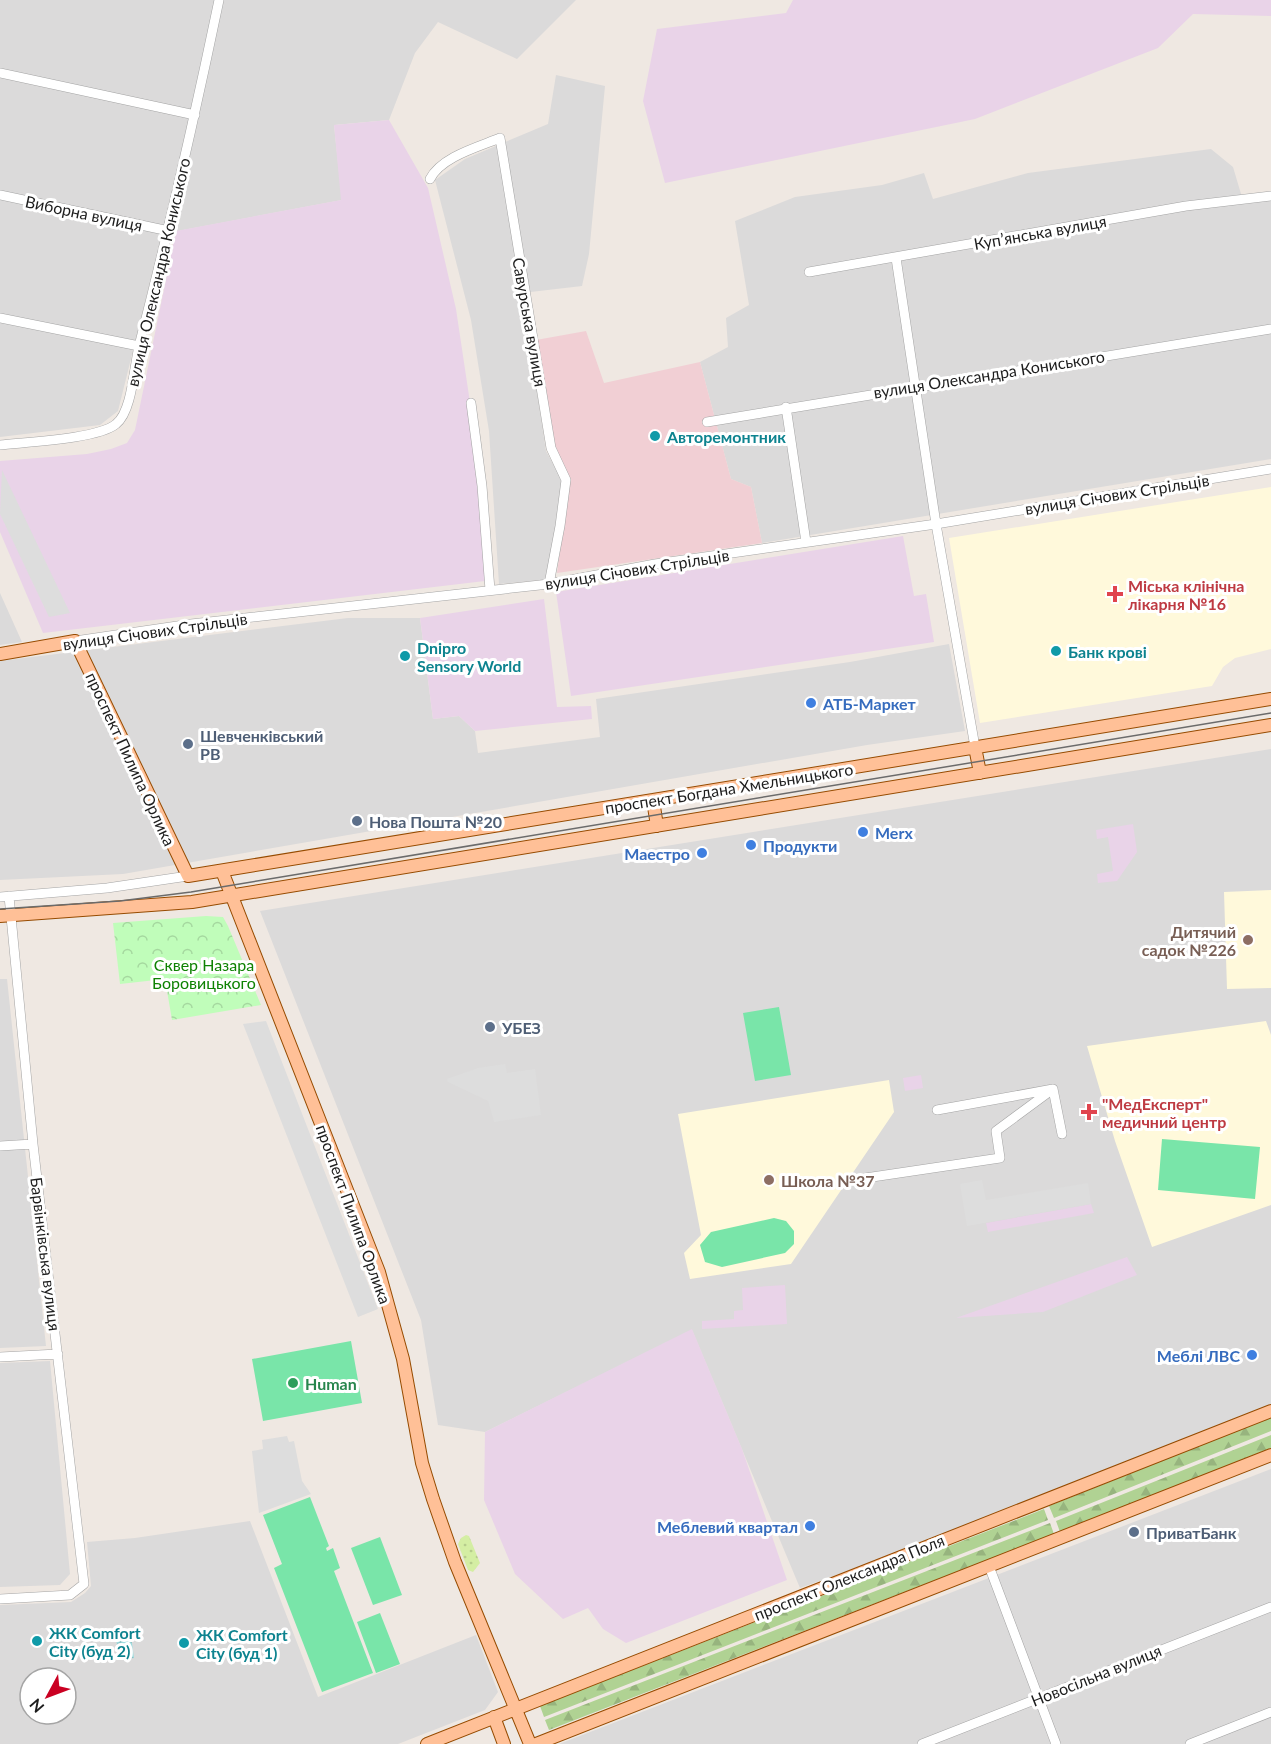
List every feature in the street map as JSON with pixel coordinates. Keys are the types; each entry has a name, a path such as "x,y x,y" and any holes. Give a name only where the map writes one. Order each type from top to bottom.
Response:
{"main road":[{"name":"вулиця Січових Стрільців","path":"0,654 75,641"},
{"name":"проспект Пилипа Орлика","path":"75,641 188,876"},
{"name":"проспект Богдана Хмельницького","path":"188,876 1271,699"},
{"name":"проспект Богдана Хмельницького","path":"5,915 163,905 231,896 1271,725"},
{"path":"975,747 980,773"},
{"path":"653,800 657,826"},
{"name":"проспект Пилипа Орлика","path":"222,871 379,1272 403,1359 422,1462 433,1499 455,1562 530,1744"},
{"name":"проспект Олександра Поля","path":"427,1744 1271,1411"},
{"path":"536,1744 1271,1455"},
{"path":"494,1717 504,1744"}],"street":[{"name":"вулиця Олександра Кониського","path":"0,445 99,432 116,424 126,411 139,346 169,231 219,0"},
{"path":"0,73 195,114"},
{"name":"Савурська вулиця","path":"430,179 436,170 461,155 500,138 551,448 566,480 549,584"},
{"name":"Виборна вулиця","path":"0,195 169,231"},
{"name":"Купʼянська вулиця","path":"809,272 1186,206 1271,196"},
{"path":"896,258 936,524 975,747"},
{"path":"0,318 139,346"},
{"name":"вулиця Олександра Кониського","path":"707,422 786,407 1271,329"},
{"path":"471,403 482,486 490,590"},
{"path":"786,407 806,542"},
{"name":"вулиця Січових Стрільців","path":"75,641 191,624 549,584 656,564 936,524 1271,469"},
{"path":"4,896 107,888 188,876"},
{"name":"Барвінківська вулиця","path":"0,1599 59,1596 78,1590 84,1584 4,896"},
{"path":"937,1110 1053,1089"},
{"path":"1053,1089 1062,1134"},
{"path":"852,1180 1000,1158 996,1131 1053,1089"},
{"path":"0,1146 33,1144"},
{"path":"0,1358 58,1354"},
{"path":"989,1566 1056,1744"},
{"name":"Новосільна вулиця","path":"922,1744 1271,1606"},
{"path":"1190,1744 1271,1712"}],"shaded area":[{"path":"0,0 576,0 517,59 438,22 415,53 389,120 334,125 342,200 162,234 118,411 100,425 0,437"},
{"path":"793,0 1271,0 1271,16 1193,14 1158,48 975,119 665,183 643,101 657,29 786,13"},
{"path":"556,75 605,86 589,254 582,286 522,293 546,451 566,487 552,579 499,584 489,431 471,320 435,180 465,159 548,124"},
{"path":"389,120 428,188 456,309 478,456 485,581 43,633 0,532 0,461 87,454 127,443 135,430 176,231 341,200 334,125"},
{"path":"1211,149 1233,167 1244,204 1271,200 1271,459 762,543 751,487 731,479 700,362 728,347 726,318 749,305 735,221 795,197 882,185 924,173 933,199 1028,173"},
{"path":"586,331 604,383 700,362 731,479 751,487 762,543 557,573 569,479 553,446 536,340"},
{"path":"2,470 70,613 49,617 0,514"},
{"name":"Міська клінічна лікарня №16","path":"1271,487 1271,649 1235,658 1223,667 1212,686 980,723 949,538"},
{"path":"903,536 914,596 926,594 934,642 571,696 556,592"},
{"path":"0,593 22,642 0,645"},
{"path":"544,599 557,707 591,706 592,719 475,731 459,716 433,719 420,618"},
{"path":"348,618 420,618 433,719 459,716 475,731 478,753 600,737 596,699 850,662 949,644 965,731 867,745 123,874 0,880 0,661"},
{"path":"1271,749 1271,1411 1089,1484 800,1588 692,1330 485,1432 438,1425 421,1320 260,911"},
{"path":"1133,824 1137,852 1117,881 1098,883 1097,874 1113,871 1108,837 1097,839 1096,830"},
{"name":"Дитячий садок №226","path":"1271,890 1271,988 1227,989 1224,892"},
{"path":"0,979 7,979 46,1346 0,1348"},
{"path":"266,1021 378,1309 358,1317 243,1024"},
{"path":"1266,1021 1271,1035 1271,1205 1152,1247 1115,1141 1087,1046"},
{"path":"505,1064 507,1073 535,1069 541,1115 494,1122 488,1101 448,1082 447,1079 478,1068"},
{"path":"921,1075 923,1088 905,1091 903,1078"},
{"name":"Школа №37","path":"889,1080 894,1112 791,1264 690,1279 684,1253 701,1235 678,1114"},
{"path":"982,1180 986,1200 1088,1183 1091,1204 967,1226 960,1184"},
{"path":"1091,1204 1094,1213 988,1232 986,1223"},
{"path":"1127,1257 1137,1275 1043,1312 956,1318"},
{"path":"785,1285 787,1324 702,1329 702,1321 734,1319 734,1311 743,1310 742,1288"},
{"path":"692,1329 742,1449 787,1580 626,1643 603,1629 588,1608 563,1619 515,1574 484,1500 485,1432"},
{"path":"50,1361 70,1574 60,1585 0,1587 0,1363"},
{"path":"287,1436 289,1442 294,1441 302,1481 311,1494 259,1513 252,1451 263,1449 262,1440"},
{"path":"1271,1469 1271,1744 559,1744"},
{"path":"250,1521 318,1697 476,1635 498,1692 485,1710 398,1744 0,1744 0,1605 71,1602 85,1593 91,1586 87,1542 135,1538"}],"green space":[{"name":"Сквер Назара Боровицького","path":"206,916 223,917 261,1005 172,1020 165,979 120,984 113,923"},
{"path":"779,1007 791,1075 755,1081 743,1013"},
{"path":"1162,1139 1260,1147 1255,1199 1158,1190"},
{"path":"774,1218 786,1221 794,1231 794,1244 785,1253 722,1267 705,1262 700,1245 711,1232"},
{"name":"Human","path":"351,1341 362,1403 263,1421 252,1359"},
{"path":"1271,1417 1271,1431 1054,1518 1049,1506"},
{"path":"1271,1435 1271,1448 1060,1532 1056,1521"},
{"path":"310,1497 329,1546 326,1548 327,1551 333,1548 340,1568 334,1571 373,1673 322,1692 274,1568 282,1564 263,1515"},
{"path":"1044,1509 1048,1520 544,1717 540,1706"},
{"path":"1050,1523 1054,1534 549,1730 545,1720"},
{"path":"466,1535 469,1536 480,1563 473,1572 468,1570 458,1544"},
{"path":"380,1537 402,1595 373,1605 351,1548"},
{"path":"380,1613 400,1664 376,1673 357,1622"}],"water":[{"path":"131,1636 134,1658 119,1660 116,1638"}],"tram line":[{"path":"0,909 120,901 191,892 1271,713"}],"place":[{"name":"Авторемонтник","path":"655,436"},
{"name":"Міська клінічна лікарня №16","path":"1115,594"},
{"name":"Банк крові","path":"1056,651"},
{"name":"Dnipro Sensory World","path":"405,656"},
{"name":"АТБ-Маркет","path":"811,703"},
{"name":"Шевченківський РВ","path":"188,744"},
{"name":"Нова Пошта №20","path":"357,821"},
{"name":"Merx","path":"863,832"},
{"name":"Продукти","path":"751,845"},
{"name":"Маестро","path":"702,853"},
{"name":"Дитячий садок №226","path":"1248,940"},
{"name":"УБЕЗ","path":"490,1027"},
{"name":"\"МедЕксперт\" медичний центр","path":"1089,1112"},
{"name":"Школа №37","path":"769,1180"},
{"name":"Меблі ЛВС","path":"1252,1355"},
{"name":"Human","path":"293,1383"},
{"name":"Меблевий квартал","path":"810,1526"},
{"name":"ПриватБанк","path":"1134,1532"},
{"name":"ЖК Comfort City (буд 2)","path":"37,1641"},
{"name":"ЖК Comfort City (буд 1)","path":"184,1643"}]}
